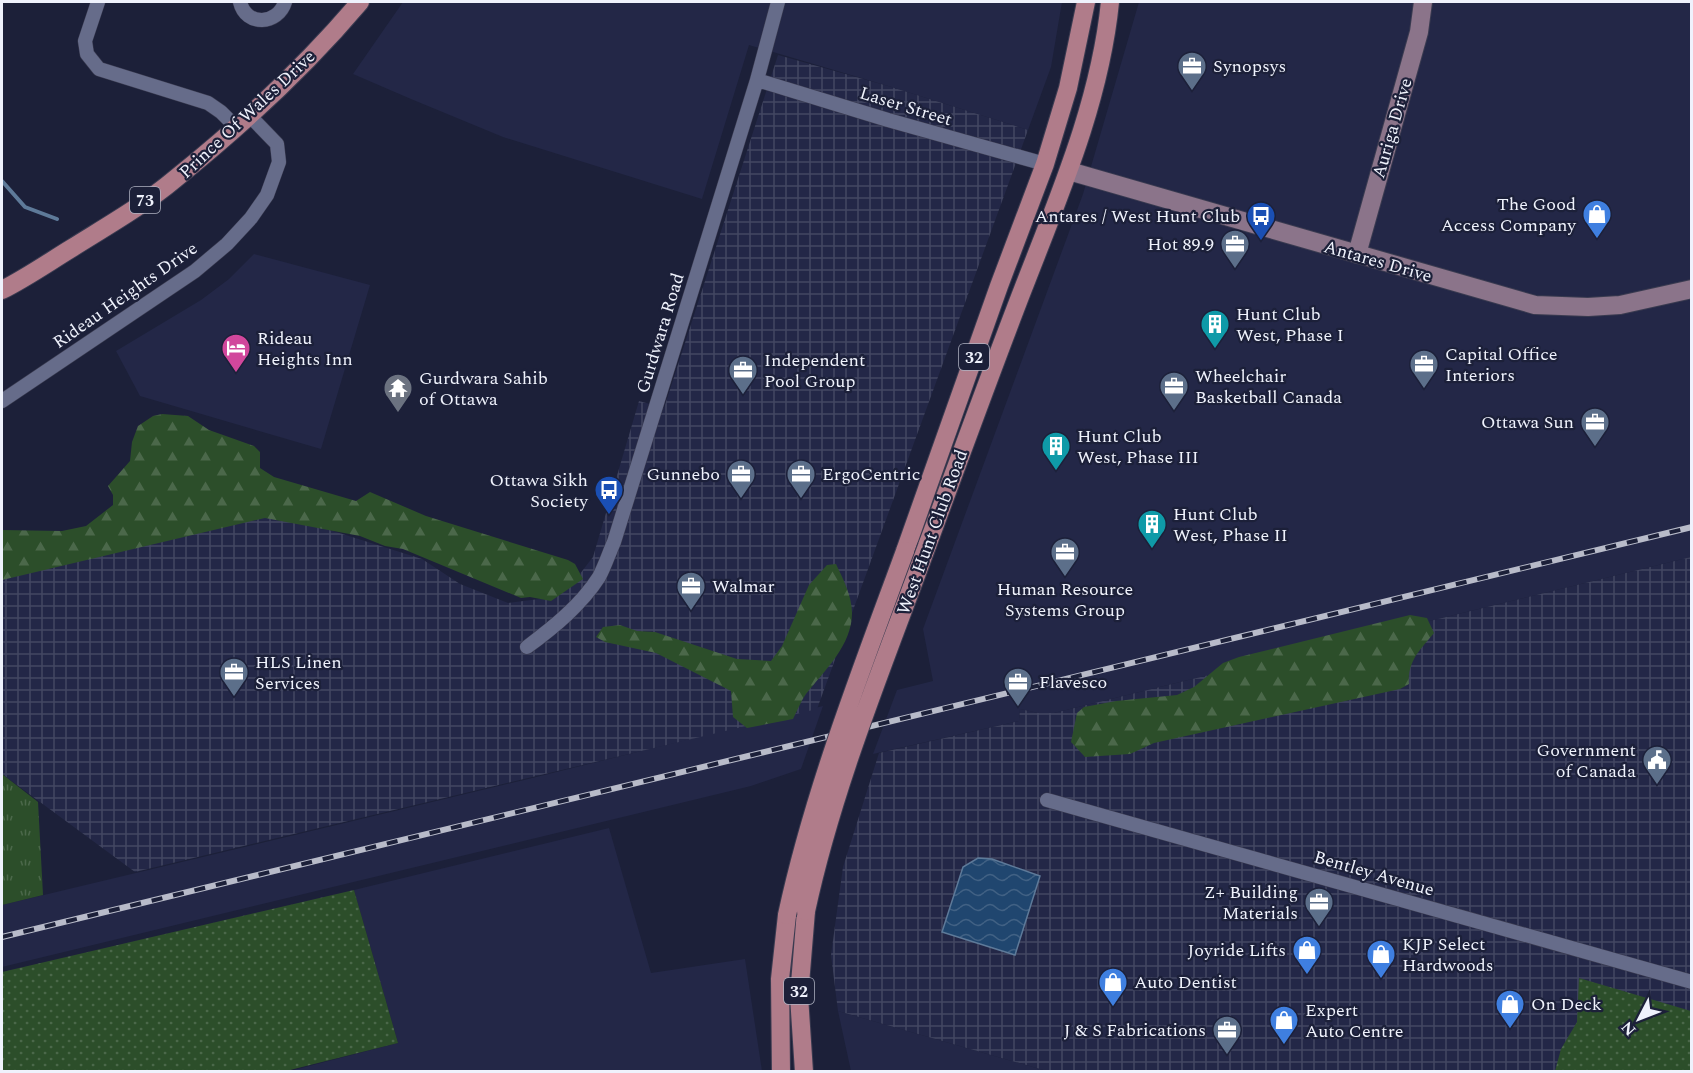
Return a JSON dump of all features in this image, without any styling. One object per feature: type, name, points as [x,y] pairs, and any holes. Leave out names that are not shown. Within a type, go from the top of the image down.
[{"type":"main road","name":"Prince Of Wales Drive","points":[[2,290],[97,232],[174,181],[243,121],[334,33],[360,2]]},
{"type":"main road","name":"West Hunt Club Road","points":[[781,1071],[780,979],[787,915],[825,770],[1045,164],[1070,78],[1086,2]]},
{"type":"main road","name":"West Hunt Club Road","points":[[804,1071],[799,996],[806,912],[839,788],[927,546],[1069,171],[1096,81],[1110,2]]},
{"type":"main road","points":[[1045,164],[1069,171]]},
{"type":"street","name":"Rideau Heights Drive","points":[[2,401],[195,271],[227,244],[251,218],[267,195],[279,162],[277,144],[243,121],[221,112],[208,103],[99,69],[87,54],[85,40],[98,2]]},
{"type":"street","points":[[240,2],[244,12],[250,17],[265,21],[279,14],[285,2]]},
{"type":"street","name":"Gurdwara Road","points":[[527,647],[547,632],[582,598],[600,576],[614,542],[757,80],[777,2]]},
{"type":"street","name":"Auriga Drive","points":[[1357,254],[1419,33],[1423,2]]},
{"type":"street","name":"Laser Street","points":[[757,80],[1045,164]]},
{"type":"street","name":"Antares Drive","points":[[1069,171],[1535,305],[1588,307],[1620,305],[1692,289]]},
{"type":"street","name":"Bentley Avenue","points":[[1047,800],[1692,982]]},
{"type":"shaded area","points":[[403,2],[1062,2],[1051,67],[1028,130],[749,45],[702,199],[503,137],[353,74]]},
{"type":"shaded area","points":[[1139,2],[1691,2],[1691,557],[1054,713],[1038,713],[1020,709],[1019,721],[873,754],[897,690],[933,681],[923,629],[1083,194]]},
{"type":"shaded area","points":[[778,55],[888,86],[1028,130],[817,709],[135,872],[2,774],[2,579],[266,510],[422,559],[460,584],[508,603],[547,598],[576,579],[593,557],[639,401],[664,408]]},
{"type":"shaded area","name":"Rideau Heights Inn","points":[[254,254],[370,285],[321,449],[140,396],[116,351],[201,300],[229,279]]},
{"type":"shaded area","points":[[1691,557],[1691,1071],[1047,1071],[838,1011],[831,955],[843,867],[879,753],[1019,721],[1020,709],[1038,713],[1054,713]]},
{"type":"shaded area","points":[[823,706],[801,769],[751,786],[2,967],[2,905]]},
{"type":"shaded area","points":[[609,828],[651,973],[745,959],[762,1071],[286,1072],[398,1043],[354,890]]},
{"type":"shaded area","points":[[838,1011],[1047,1071],[851,1071]]},
{"type":"green space","points":[[162,414],[188,416],[209,430],[254,446],[260,452],[260,468],[274,477],[356,501],[370,492],[426,516],[568,560],[575,564],[583,579],[551,601],[530,597],[521,598],[403,549],[385,546],[360,536],[265,518],[2,580],[2,530],[62,531],[86,526],[113,505],[113,495],[108,486],[130,461],[132,442],[138,426],[153,416]]},
{"type":"green space","points":[[836,564],[850,600],[851,625],[836,656],[806,694],[793,719],[747,728],[733,717],[731,691],[656,653],[605,642],[596,637],[603,627],[620,625],[637,631],[655,632],[737,659],[771,661],[782,646],[809,585],[827,565]]},
{"type":"green space","points":[[1410,615],[1427,618],[1434,633],[1413,662],[1409,684],[1400,689],[1154,743],[1130,754],[1085,757],[1071,742],[1077,713],[1084,707],[1116,701],[1177,695],[1194,687],[1223,663],[1239,657]]},
{"type":"green space","points":[[2,774],[38,802],[43,895],[2,905]]},
{"type":"green space","points":[[354,890],[398,1043],[286,1071],[2,1071],[2,972]]},
{"type":"green space","points":[[1579,978],[1691,1011],[1691,1071],[1555,1071],[1561,1049],[1577,1022]]},
{"type":"water","points":[[978,858],[992,859],[1040,876],[1015,955],[942,932],[963,867]]},
{"type":"waterway","points":[[2,181],[25,207],[57,219]]},
{"type":"railway","points":[[2,937],[1692,527]]},
{"type":"place","name":"Synopsys","points":[[1192,92]]},
{"type":"place","name":"The Good Access Company","points":[[1597,240]]},
{"type":"place","name":"Antares / West Hunt Club","points":[[1261,242]]},
{"type":"place","name":"Hot 89.9","points":[[1235,270]]},
{"type":"place","name":"Hunt Club West, Phase I","points":[[1215,350]]},
{"type":"place","name":"Rideau Heights Inn","points":[[236,374]]},
{"type":"place","name":"Capital Office Interiors","points":[[1424,390]]},
{"type":"place","name":"Independent Pool Group","points":[[743,396]]},
{"type":"place","name":"Wheelchair Basketball Canada","points":[[1174,412]]},
{"type":"place","name":"Gurdwara Sahib of Ottawa","points":[[398,414]]},
{"type":"place","name":"Ottawa Sun","points":[[1595,448]]},
{"type":"place","name":"Hunt Club West, Phase III","points":[[1056,472]]},
{"type":"place","name":"Gunnebo","points":[[741,500]]},
{"type":"place","name":"ErgoCentric","points":[[801,500]]},
{"type":"place","name":"Ottawa Sikh Society","points":[[609,516]]},
{"type":"place","name":"Hunt Club West, Phase II","points":[[1152,550]]},
{"type":"place","name":"Human Resource Systems Group","points":[[1065,578]]},
{"type":"place","name":"Walmar","points":[[691,612]]},
{"type":"place","name":"HLS Linen Services","points":[[234,698]]},
{"type":"place","name":"Flavesco","points":[[1018,708]]},
{"type":"place","name":"Government of Canada","points":[[1657,786]]},
{"type":"place","name":"Z+ Building Materials","points":[[1319,928]]},
{"type":"place","name":"Joyride Lifts","points":[[1307,976]]},
{"type":"place","name":"KJP Select Hardwoods","points":[[1381,980]]},
{"type":"place","name":"Auto Dentist","points":[[1113,1008]]},
{"type":"place","name":"On Deck","points":[[1510,1030]]},
{"type":"place","name":"Expert Auto Centre","points":[[1284,1046]]},
{"type":"place","name":"J & S Fabrications","points":[[1227,1056]]}]
